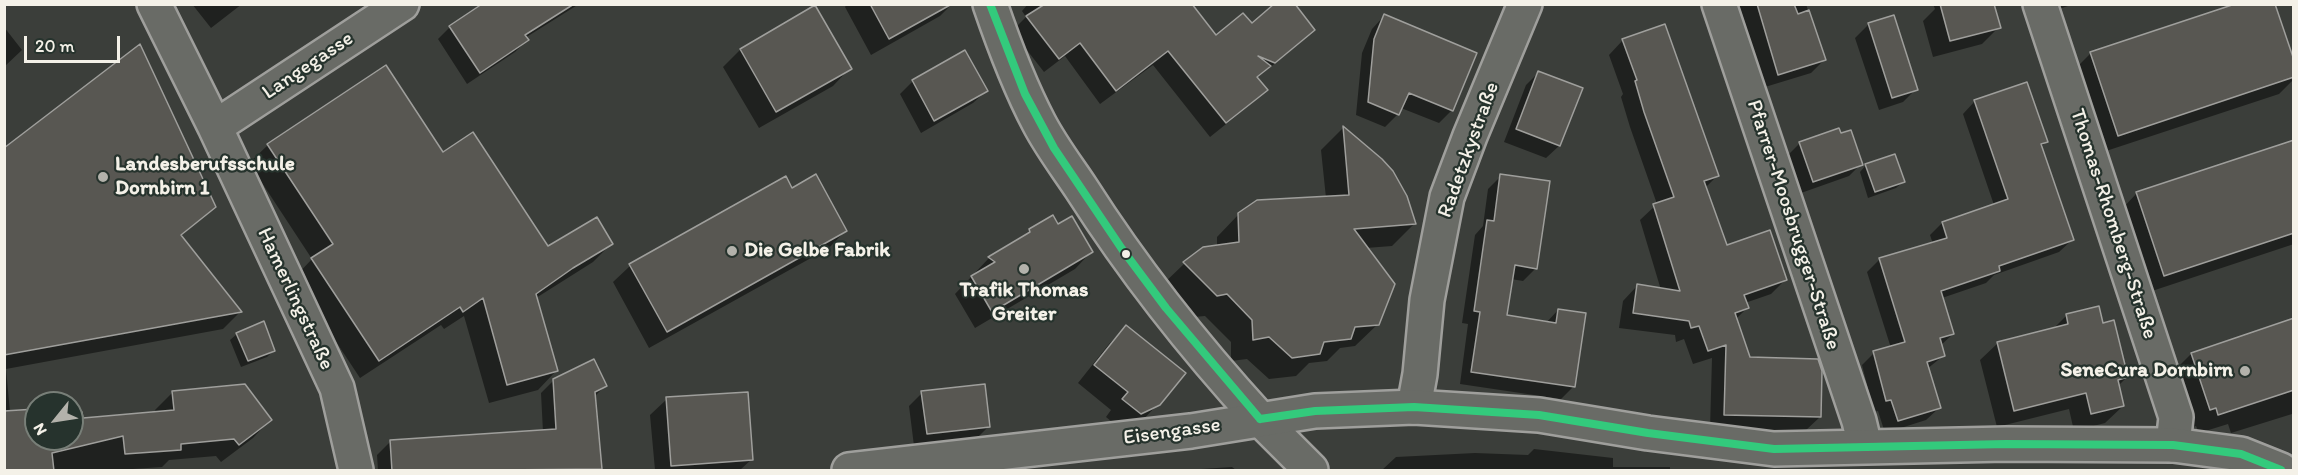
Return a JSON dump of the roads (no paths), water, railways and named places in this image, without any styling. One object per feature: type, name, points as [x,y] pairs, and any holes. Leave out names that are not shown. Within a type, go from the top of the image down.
[{"type":"street","name":"Hamerlingstraße","points":[[154,4],[215,127],[337,388],[356,471]]},
{"type":"street","name":"Langegasse","points":[[215,127],[402,4]]},
{"type":"street","points":[[990,4],[1012,64],[1039,124],[1136,272],[1205,358],[1311,471]]},
{"type":"street","name":"Radetzkystraße","points":[[1414,407],[1420,374],[1427,300],[1447,197],[1525,4]]},
{"type":"street","name":"Pfarrer-Moosbrugger-Straße","points":[[1719,4],[1855,411],[1864,446]]},
{"type":"street","name":"Thomas-Rhomberg-Straße","points":[[2040,4],[2173,407],[2176,417],[2173,445]]},
{"type":"street","name":"Eisengasse","points":[[849,471],[1167,434],[1315,411],[1414,407],[1539,415],[1648,433],[1774,449],[1864,446],[2173,445],[2241,454],[2281,471]]},
{"type":"place","name":"Landesberufsschule Dornbirn 1","points":[[103,177]]},
{"type":"place","name":"Die Gelbe Fabrik","points":[[732,251]]},
{"type":"place","name":"Trafik Thomas Greiter","points":[[1024,269]]},
{"type":"place","name":"SeneCura Dornbirn","points":[[2245,371]]}]
